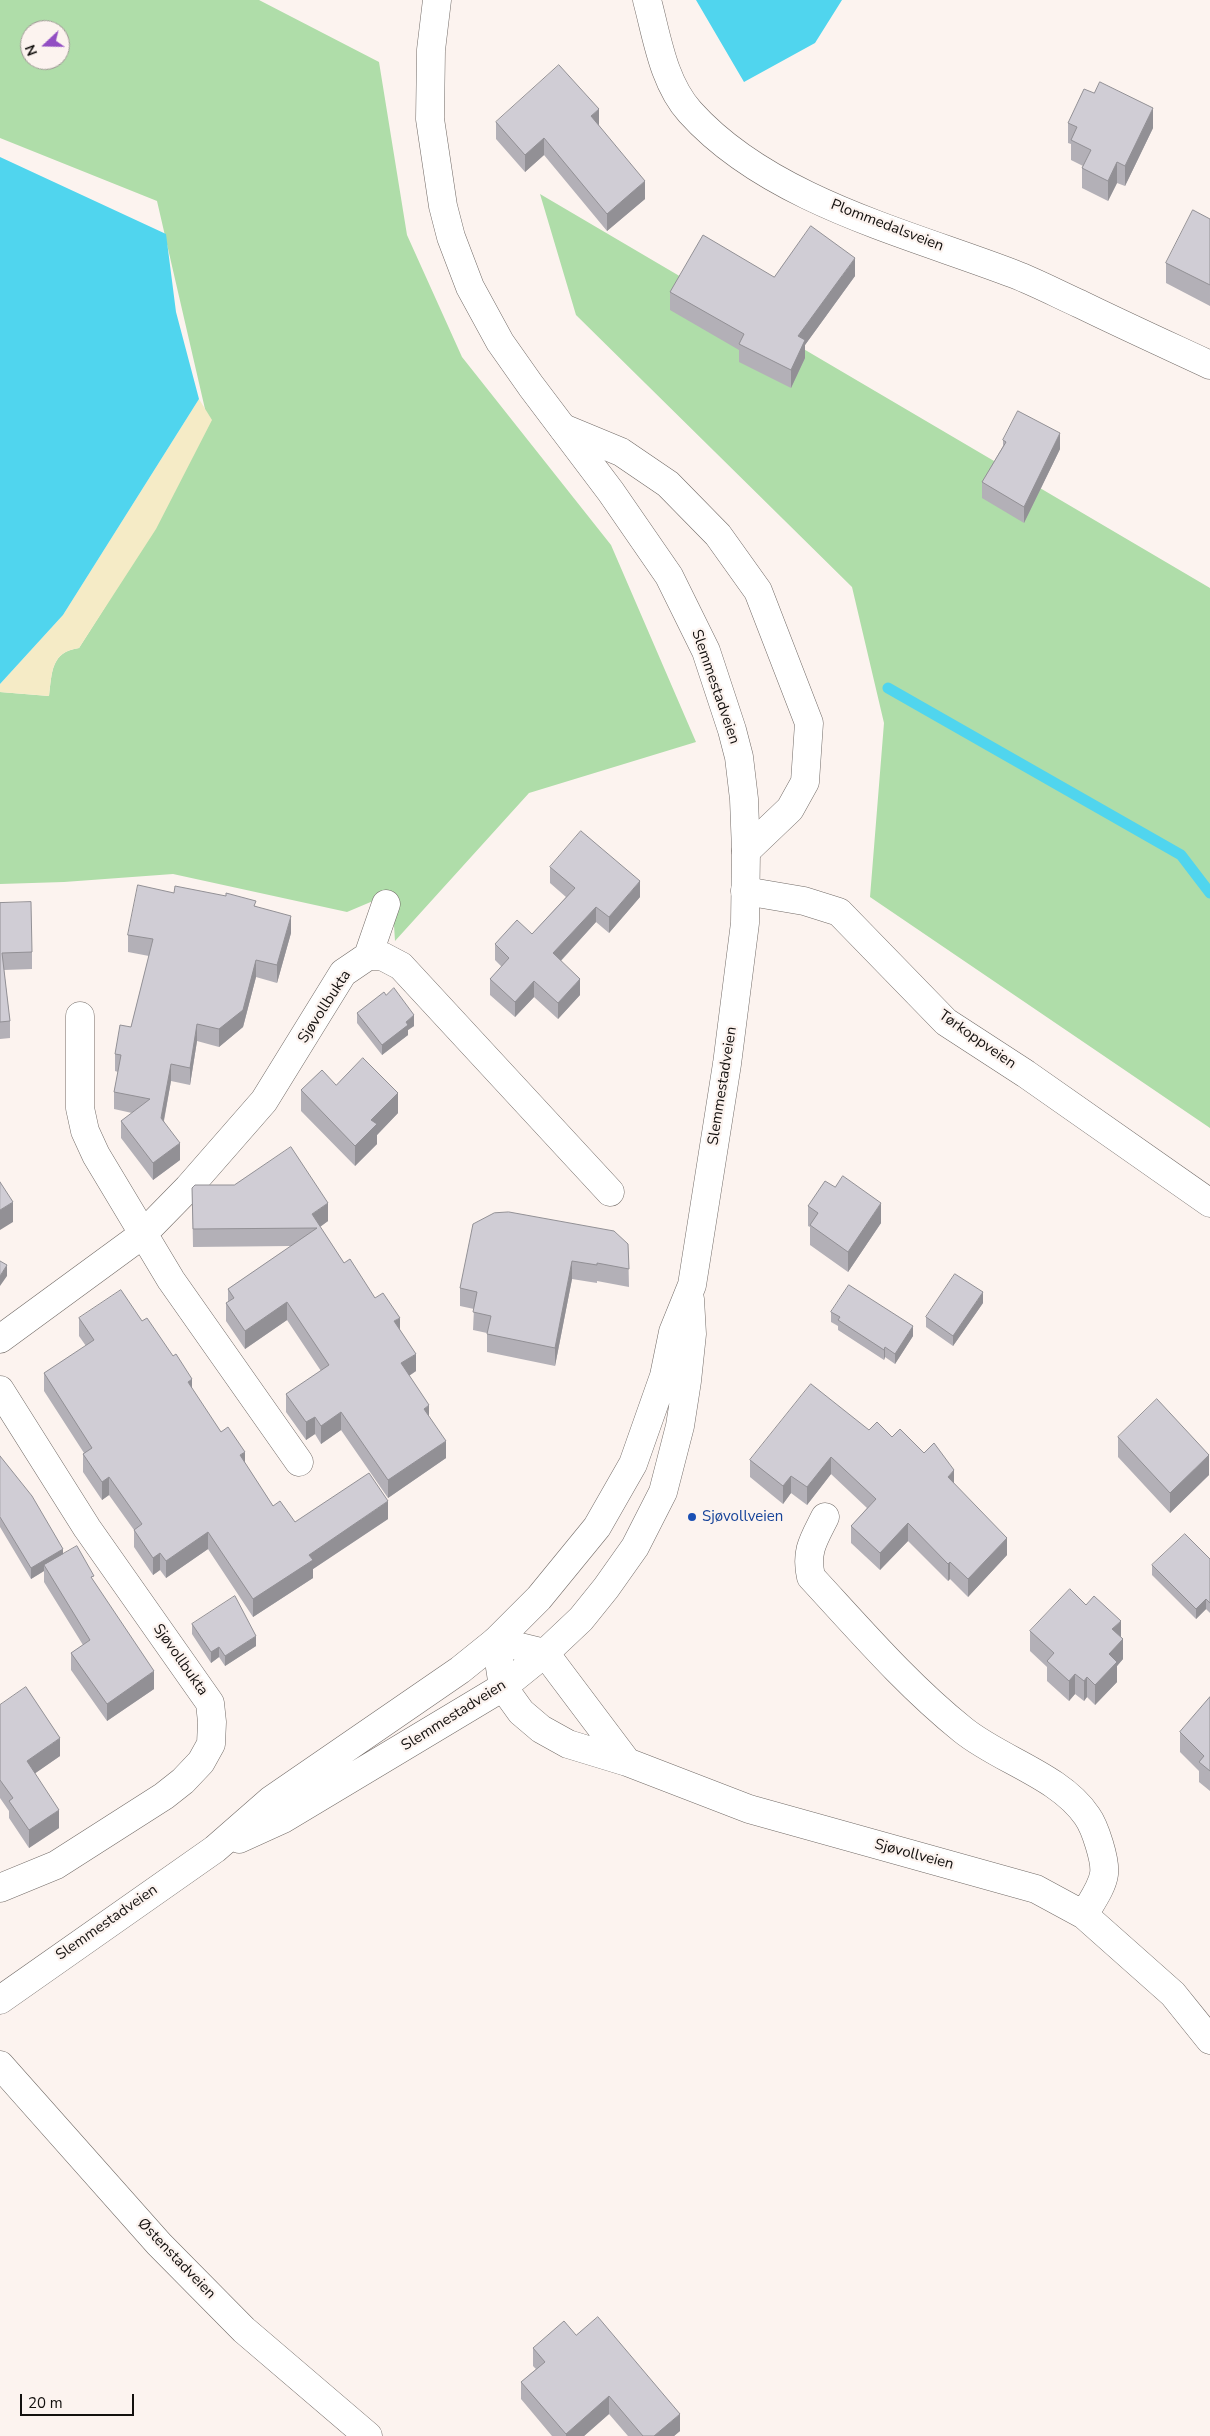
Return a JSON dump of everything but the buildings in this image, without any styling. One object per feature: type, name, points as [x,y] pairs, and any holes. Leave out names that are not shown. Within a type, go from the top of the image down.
[{"type":"street","name":"Slemmestadveien","points":[[215,1850],[283,1820],[503,1687],[545,1653],[580,1619],[606,1588],[646,1530],[663,1492],[680,1426],[692,1334],[690,1292],[727,1064],[745,923],[746,851],[744,799],[739,757],[706,651],[669,576],[611,492],[500,342],[470,287],[451,237],[437,177],[430,119],[431,50],[437,0]]},
{"type":"street","name":"Plommedalsveien","points":[[647,0],[666,71],[676,93],[689,111],[716,137],[756,168],[849,214],[1016,275],[1210,365]]},
{"type":"street","points":[[563,428],[621,452],[668,484],[718,535],[758,591],[809,723],[805,782],[790,809],[746,851]]},
{"type":"street","name":"Tørkoppveien","points":[[745,892],[804,901],[839,912],[946,1022],[1026,1074],[1210,1203]]},
{"type":"street","points":[[386,904],[368,956],[382,956],[401,966],[610,1192]]},
{"type":"street","name":"Sjøvollbukta","points":[[0,1339],[142,1235],[188,1188],[264,1100],[343,973],[368,956]]},
{"type":"street","points":[[80,1016],[80,1108],[85,1131],[96,1155],[142,1235],[212,1341],[300,1462]]},
{"type":"street","name":"Slemmestadveien","points":[[0,2000],[215,1850],[271,1800],[460,1670],[496,1641],[539,1598],[582,1547],[622,1485],[633,1464],[651,1418],[664,1376],[673,1332],[690,1292]]},
{"type":"street","name":"Sjøvollbukta","points":[[0,1390],[87,1528],[210,1703],[212,1722],[211,1744],[201,1762],[183,1782],[56,1865],[0,1888]]},
{"type":"street","points":[[825,1517],[809,1549],[808,1565],[811,1577],[920,1694],[965,1731],[997,1753],[1039,1775],[1069,1798],[1087,1816],[1100,1849],[1104,1873],[1098,1890],[1084,1915]]},
{"type":"street","points":[[496,1641],[545,1653],[576,1691],[627,1762]]},
{"type":"street","name":"Sjøvollveien","points":[[496,1641],[503,1687],[521,1712],[541,1729],[568,1744],[627,1762],[749,1809],[1036,1888],[1084,1915],[1173,1994],[1210,2040]]},
{"type":"street","name":"Østenstadveien","points":[[0,2065],[159,2244],[244,2330],[368,2436]]},
{"type":"green space","points":[[0,0],[259,0],[379,62],[407,235],[462,357],[611,545],[696,742],[529,793],[395,941],[392,893],[347,912],[173,874],[64,882],[0,884],[0,692],[49,696],[52,671],[55,664],[63,654],[79,648],[105,607],[205,409],[157,201],[0,138]]},
{"type":"green space","points":[[540,194],[1210,588],[1210,1128],[870,897],[884,723],[852,587],[576,315]]},
{"type":"sand","points":[[199,399],[212,420],[156,529],[79,648],[63,654],[55,664],[52,671],[49,696],[0,692],[0,684],[63,615]]},
{"type":"water","points":[[696,0],[842,0],[815,43],[744,82]]},
{"type":"water","points":[[0,157],[166,234],[176,312],[199,399],[63,615],[0,684]]},
{"type":"waterway","points":[[888,688],[1181,855],[1210,893]]},
{"type":"place","name":"Sjøvollveien","points":[[692,1517]]}]
